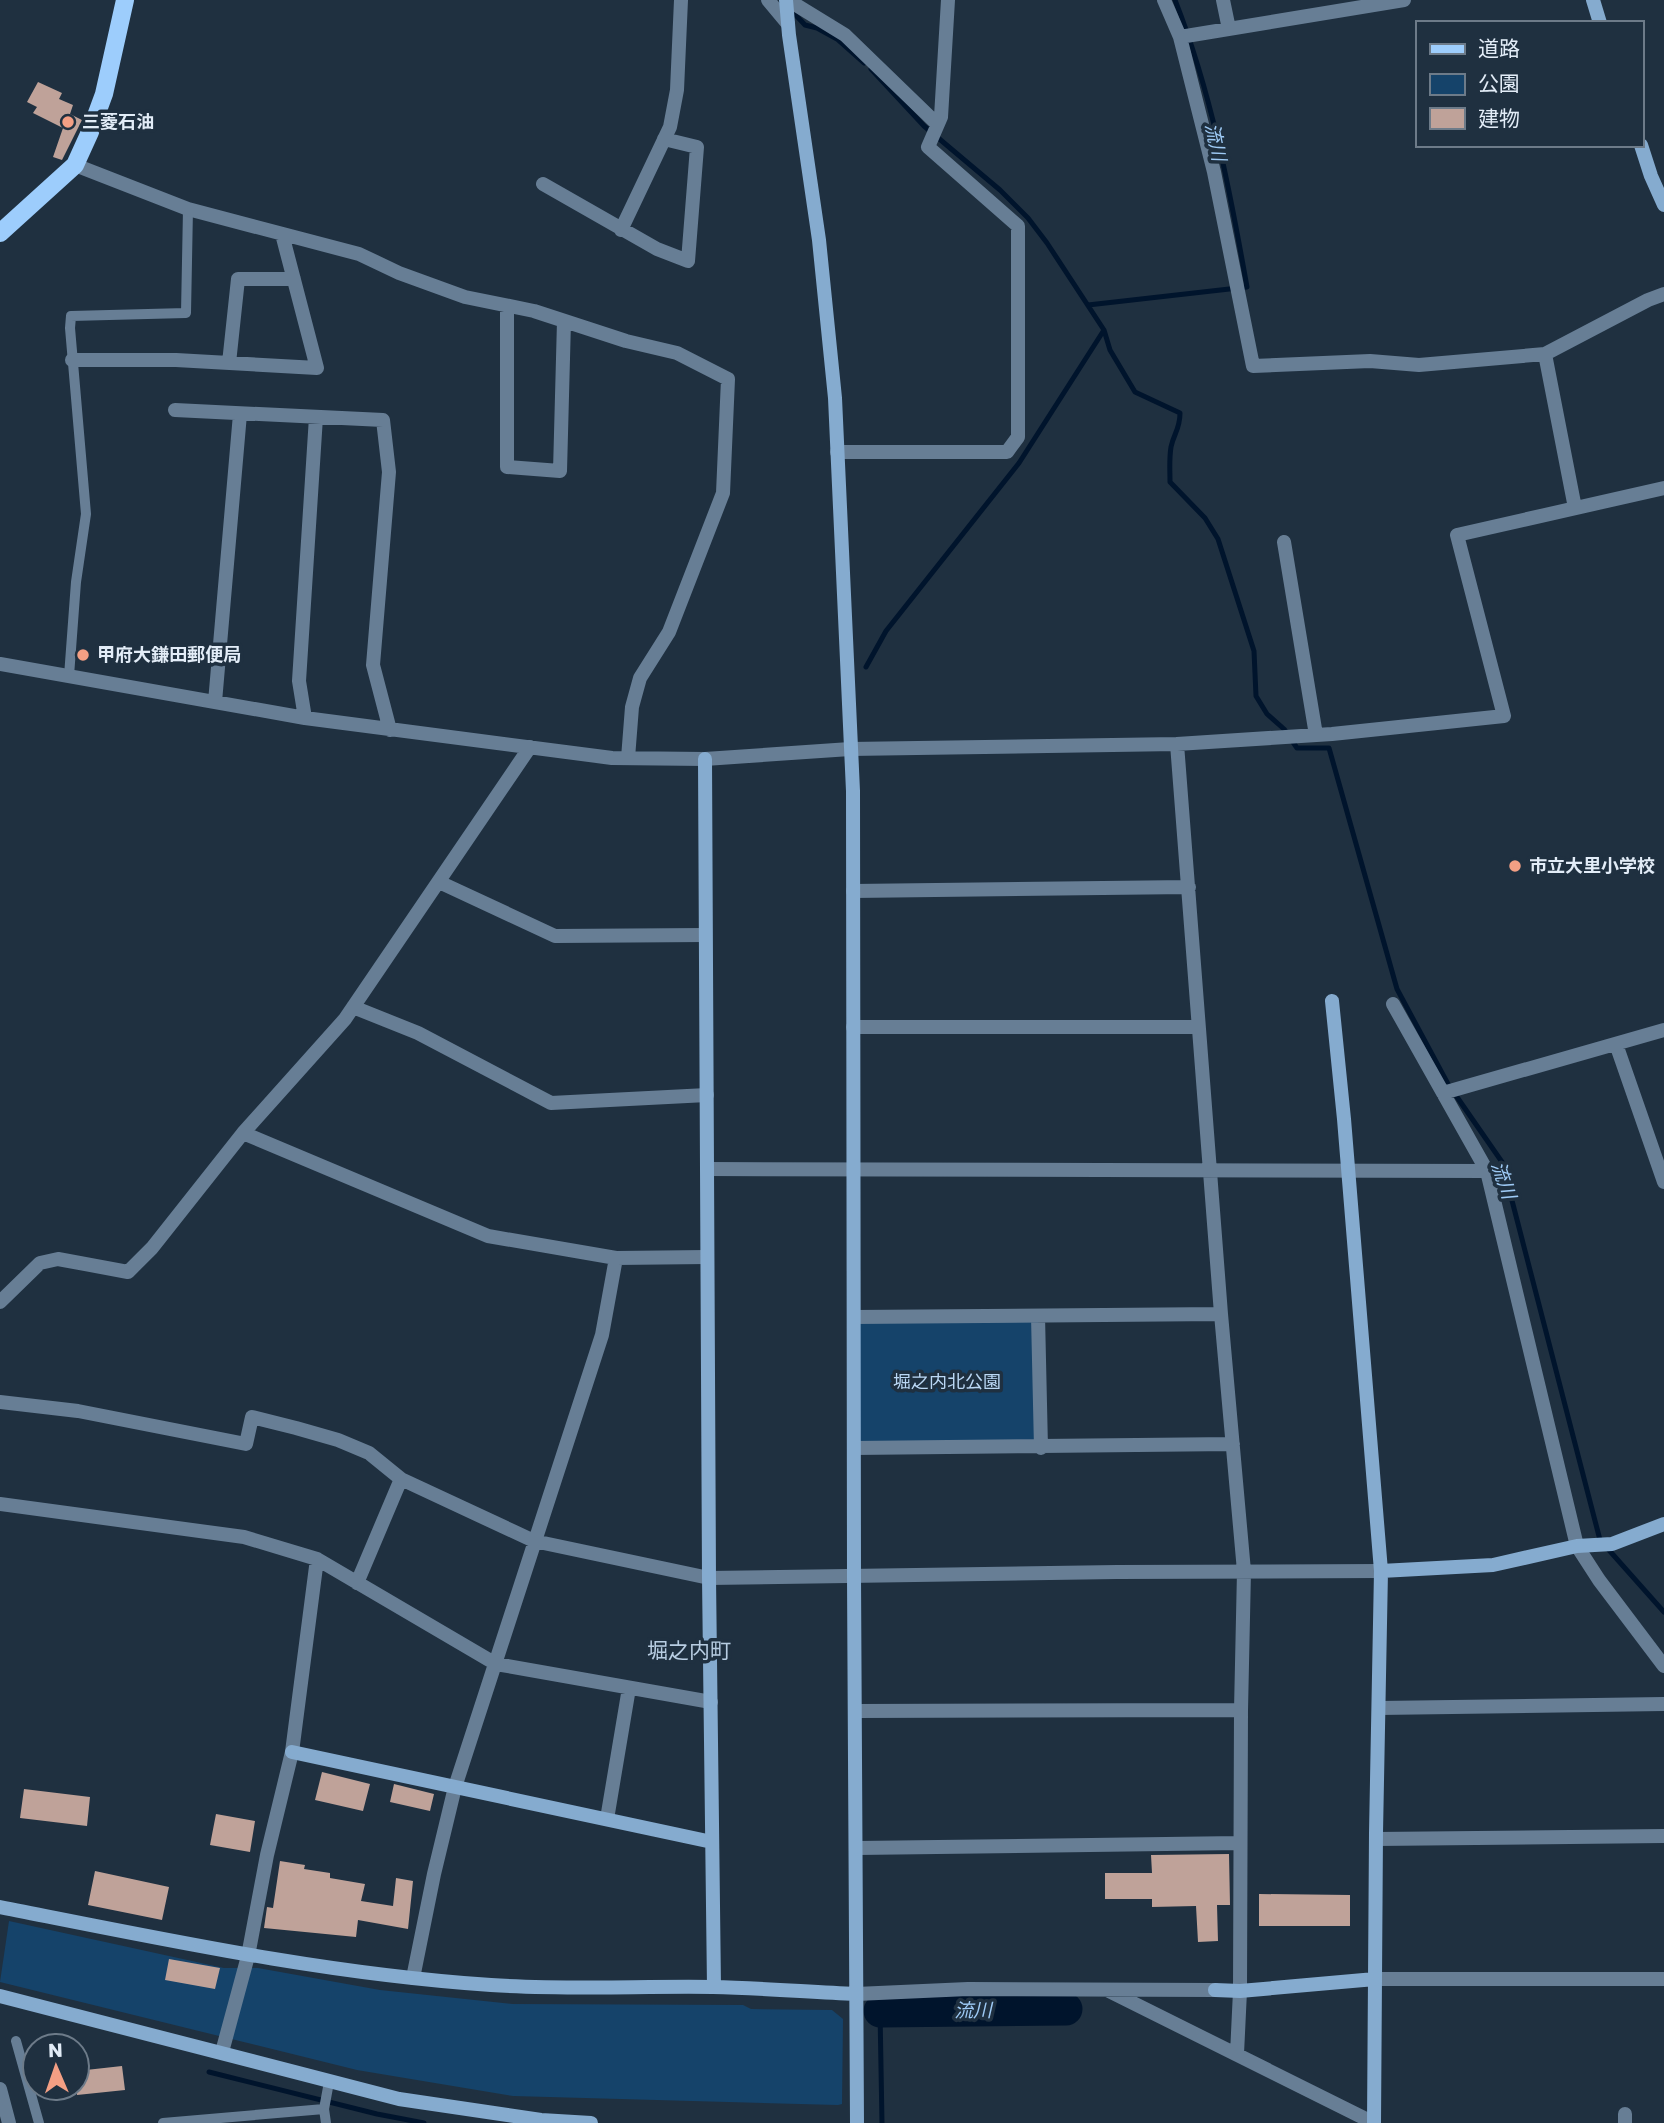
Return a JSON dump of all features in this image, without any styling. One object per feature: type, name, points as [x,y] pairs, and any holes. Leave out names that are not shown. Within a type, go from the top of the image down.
[{"type":"main road","points":[[0,233],[75,165],[104,94],[125,0]]},
{"type":"street","points":[[621,230],[670,127],[677,90],[681,0]]},
{"type":"street","points":[[768,0],[788,23]]},
{"type":"street","points":[[787,0],[819,240],[835,398],[850,749],[853,891],[857,2123]]},
{"type":"street","points":[[787,0],[845,35],[937,125]]},
{"type":"street","points":[[837,452],[1007,452],[1018,437],[1018,226],[928,147],[941,117],[948,0]]},
{"type":"street","points":[[1164,0],[1180,37],[1214,172],[1253,366],[1370,361],[1419,365],[1545,354],[1664,294]]},
{"type":"street","points":[[1223,0],[1229,29]]},
{"type":"street","points":[[1180,37],[1404,0]]},
{"type":"street","points":[[1593,0],[1599,21]]},
{"type":"street","points":[[543,184],[621,230],[657,249],[688,261],[697,147],[664,139]]},
{"type":"street","points":[[1642,147],[1664,205]]},
{"type":"street","points":[[75,165],[188,209],[359,254],[399,273],[465,297],[534,311],[626,341],[677,352],[728,379],[723,493],[669,632],[640,678],[632,707],[628,758]]},
{"type":"street","points":[[72,360],[176,360],[317,368],[282,234]]},
{"type":"street","points":[[229,363],[238,279],[294,279]]},
{"type":"street","points":[[507,306],[507,467],[560,471],[564,321]]},
{"type":"street","points":[[1545,354],[1575,508]]},
{"type":"street","points":[[175,410],[383,420],[389,472],[373,665],[390,730]]},
{"type":"street","points":[[215,702],[240,414]]},
{"type":"street","points":[[305,718],[299,681],[316,417]]},
{"type":"street","points":[[0,664],[305,718],[612,758],[705,759],[850,749],[1177,744],[1310,735],[1504,716],[1457,535],[1664,488]]},
{"type":"street","points":[[1284,542],[1310,735]]},
{"type":"street","points":[[1177,744],[1221,1314],[1244,1571],[1237,2054]]},
{"type":"street","points":[[0,1302],[40,1263],[58,1259],[128,1272],[152,1248],[243,1133],[345,1019],[530,747]]},
{"type":"street","points":[[705,759],[713,1987]]},
{"type":"street","points":[[439,882],[555,936],[705,934]]},
{"type":"street","points":[[853,891],[1189,887]]},
{"type":"street","points":[[1106,1990],[1374,2123],[1381,1570],[1332,1001]]},
{"type":"street","points":[[1393,1004],[1448,1092],[1487,1171],[1583,1545],[1599,1580],[1664,1667]]},
{"type":"street","points":[[353,1007],[418,1033],[551,1103],[707,1096]]},
{"type":"street","points":[[853,1027],[1199,1027]]},
{"type":"street","points":[[1448,1092],[1664,1030]]},
{"type":"street","points":[[1616,1044],[1664,1182]]},
{"type":"street","points":[[243,1133],[488,1236],[616,1258],[708,1257]]},
{"type":"street","points":[[707,1169],[1487,1171]]},
{"type":"street","points":[[413,1978],[455,1787],[602,1335],[616,1258]]},
{"type":"street","points":[[854,1317],[1221,1314]]},
{"type":"street","points":[[1038,1316],[1041,1448]]},
{"type":"street","points":[[0,1402],[78,1411],[246,1444],[252,1417],[307,1431],[369,1453],[401,1479],[534,1541],[709,1578],[1381,1570],[1493,1565],[1583,1545],[1612,1544],[1664,1524]]},
{"type":"street","points":[[854,1448],[1233,1444]]},
{"type":"street","points":[[357,1583],[401,1479]]},
{"type":"street","points":[[0,1504],[244,1537],[317,1559],[496,1664],[711,1702]]},
{"type":"street","points":[[222,2053],[248,1956],[267,1855],[292,1752],[317,1559]]},
{"type":"street","points":[[607,1819],[629,1688]]},
{"type":"street","points":[[1379,1708],[1664,1704]]},
{"type":"street","points":[[855,1711],[1241,1710]]},
{"type":"street","points":[[292,1752],[712,1842]]},
{"type":"street","points":[[1376,1839],[1664,1836]]},
{"type":"street","points":[[857,1848],[1240,1843]]},
{"type":"street","points":[[0,1907],[248,1956],[413,1978],[492,1985],[628,1989],[713,1987],[856,1994],[968,1989],[1240,1991],[1375,1979],[1664,1979]]},
{"type":"street","points":[[0,1996],[222,2053],[328,2087],[541,2120],[591,2123]]},
{"type":"street","points":[[0,2089],[9,2123]]},
{"type":"lane","points":[[69,676],[76,582],[86,514],[69,328],[71,316],[186,313],[188,209]]},
{"type":"lane","points":[[16,2040],[38,2123]]},
{"type":"lane","points":[[326,2123],[324,2108],[328,2087]]},
{"type":"lane","points":[[163,2123],[324,2108]]},
{"type":"green space","name":"堀之内北公園","points":[[1038,1316],[1041,1448],[854,1448],[854,1317]]},
{"type":"green space","points":[[9,1921],[224,1968],[258,1968],[380,1990],[512,2004],[743,2005],[751,2009],[832,2010],[843,2019],[842,2104],[513,2096],[357,2070],[0,1982]]},
{"type":"building","points":[[38,82],[62,93],[59,99],[73,105],[70,114],[82,120],[62,160],[53,157],[63,128],[33,113],[37,107],[27,102]]},
{"type":"building","points":[[322,1772],[370,1784],[363,1811],[315,1800]]},
{"type":"building","points":[[394,1784],[434,1794],[430,1811],[390,1802]]},
{"type":"building","points":[[24,1789],[90,1797],[87,1826],[20,1818]]},
{"type":"building","points":[[216,1814],[255,1821],[250,1852],[210,1845]]},
{"type":"building","points":[[1229,1854],[1230,1905],[1217,1905],[1218,1941],[1198,1942],[1196,1906],[1152,1907],[1152,1899],[1105,1899],[1105,1873],[1152,1873],[1151,1855]]},
{"type":"building","points":[[280,1861],[305,1865],[304,1869],[330,1873],[330,1878],[365,1884],[361,1901],[393,1906],[396,1878],[413,1881],[408,1929],[358,1920],[356,1937],[264,1928],[267,1907],[273,1908]]},
{"type":"building","points":[[95,1871],[169,1887],[162,1920],[88,1905]]},
{"type":"building","points":[[1259,1894],[1350,1895],[1350,1926],[1259,1926]]},
{"type":"building","points":[[169,1959],[220,1968],[215,1989],[165,1980]]},
{"type":"building","points":[[122,2066],[125,2090],[91,2094],[91,2069]]},
{"type":"waterway","name":"流川","points":[[1088,305],[1247,287],[1209,105],[1175,0]]},
{"type":"waterway","points":[[791,10],[805,25],[837,39],[864,63]]},
{"type":"waterway","points":[[866,667],[886,631],[1019,463],[1104,330],[1028,218],[1000,190],[924,126],[871,69]]},
{"type":"waterway","name":"流川","points":[[1104,330],[1110,350],[1135,392],[1180,413],[1171,447],[1170,482],[1205,518],[1218,539],[1254,651],[1256,696],[1267,714],[1284,729],[1297,748],[1329,748],[1397,989],[1448,1084],[1502,1162],[1600,1540],[1664,1612]]},
{"type":"waterway","name":"流川","points":[[880,2011],[1066,2009]]},
{"type":"waterway","points":[[880,2011],[882,2123]]},
{"type":"waterway","points":[[209,2072],[424,2123]]},
{"type":"place","name":"三菱石油","points":[[68,122]]},
{"type":"place","name":"甲府大鎌田郵便局","points":[[83,655]]},
{"type":"place","name":"市立大里小学校","points":[[1515,866]]},
{"type":"district","name":"堀之内町","points":[[689,1651]]}]
